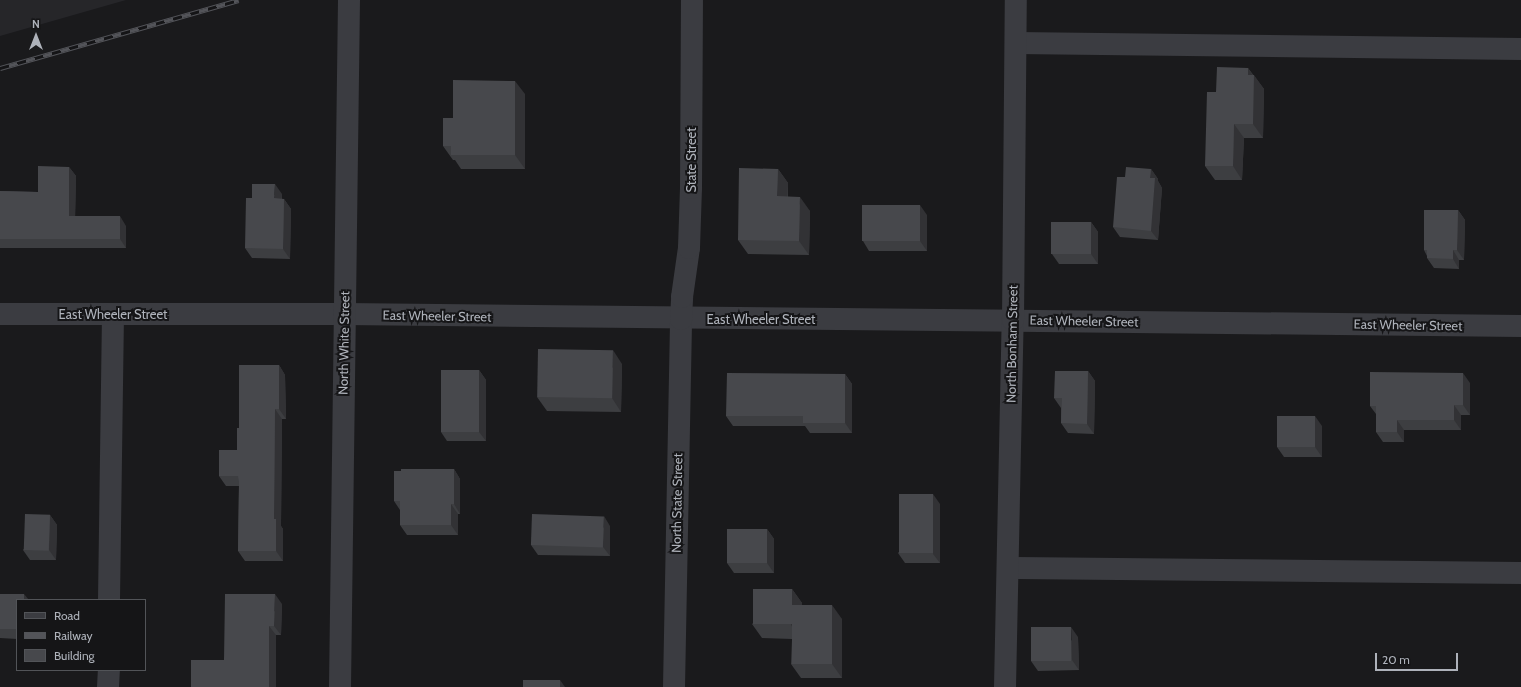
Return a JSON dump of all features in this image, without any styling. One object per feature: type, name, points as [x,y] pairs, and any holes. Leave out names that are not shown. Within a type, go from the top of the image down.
[{"type":"street","name":"North White Street","points":[[340,687],[349,0]]},
{"type":"street","name":"State Street","points":[[681,319],[682,297],[689,248],[691,196],[692,0]]},
{"type":"street","name":"North Bonham Street","points":[[1005,687],[1013,320],[1016,0]]},
{"type":"street","points":[[1016,43],[1521,49]]},
{"type":"street","name":"East Wheeler Street","points":[[0,314],[344,314],[681,319],[1013,320],[1521,326]]},
{"type":"street","points":[[109,599],[113,314]]},
{"type":"street","name":"North State Street","points":[[674,687],[681,319]]},
{"type":"street","points":[[1008,568],[1521,573]]},
{"type":"street","points":[[108,687],[109,671]]},
{"type":"shaded area","points":[[0,0],[126,0],[0,36]]},
{"type":"building","points":[[1217,67],[1248,68],[1248,75],[1254,75],[1253,124],[1234,124],[1233,166],[1205,166],[1207,92],[1216,92]]},
{"type":"building","points":[[453,80],[515,81],[515,155],[451,155],[451,146],[443,146],[443,118],[453,118]]},
{"type":"building","points":[[38,166],[69,167],[69,216],[120,216],[120,239],[0,239],[0,191],[38,192]]},
{"type":"building","points":[[1126,167],[1151,169],[1150,178],[1155,178],[1151,231],[1113,227],[1117,177],[1125,177]]},
{"type":"building","points":[[739,168],[778,169],[777,196],[800,197],[799,241],[738,240]]},
{"type":"building","points":[[252,184],[275,184],[274,198],[284,199],[283,249],[245,248],[246,198],[252,198]]},
{"type":"building","points":[[862,205],[920,205],[920,241],[862,241]]},
{"type":"building","points":[[1424,210],[1458,210],[1457,250],[1453,250],[1453,259],[1427,258],[1427,250],[1424,250]]},
{"type":"building","points":[[1051,222],[1091,222],[1091,254],[1051,254]]},
{"type":"building","points":[[538,349],[613,350],[612,398],[537,397]]},
{"type":"building","points":[[239,365],[279,365],[279,409],[275,409],[274,519],[276,519],[276,551],[238,551],[238,476],[219,476],[219,450],[237,450],[237,428],[239,428]]},
{"type":"building","points":[[441,370],[479,370],[479,432],[441,432]]},
{"type":"building","points":[[1055,371],[1088,371],[1087,424],[1061,423],[1062,398],[1054,398]]},
{"type":"building","points":[[1370,372],[1463,373],[1463,405],[1454,405],[1454,420],[1397,420],[1397,432],[1376,432],[1376,406],[1370,406]]},
{"type":"building","points":[[727,373],[845,374],[845,423],[803,423],[803,416],[726,416]]},
{"type":"building","points":[[1277,416],[1315,416],[1315,447],[1277,447]]},
{"type":"building","points":[[401,469],[454,469],[454,504],[451,504],[451,525],[400,525],[400,501],[394,501],[394,471],[401,471]]},
{"type":"building","points":[[899,494],[933,494],[933,553],[899,553]]},
{"type":"building","points":[[25,514],[50,515],[49,551],[24,550]]},
{"type":"building","points":[[532,514],[604,517],[603,547],[531,545]]},
{"type":"building","points":[[727,529],[767,529],[767,563],[727,563]]},
{"type":"building","points":[[753,589],[792,589],[792,624],[753,624]]},
{"type":"building","points":[[0,594],[24,594],[24,599],[16,599],[16,629],[0,629]]},
{"type":"building","points":[[225,594],[275,594],[274,626],[269,626],[269,687],[191,687],[191,660],[224,660]]},
{"type":"building","points":[[792,605],[832,605],[832,664],[792,664]]},
{"type":"building","points":[[1031,627],[1071,627],[1071,661],[1031,661]]},
{"type":"building","points":[[523,680],[560,680],[560,687],[523,687]]},
{"type":"railway","points":[[0,68],[239,0]]}]
